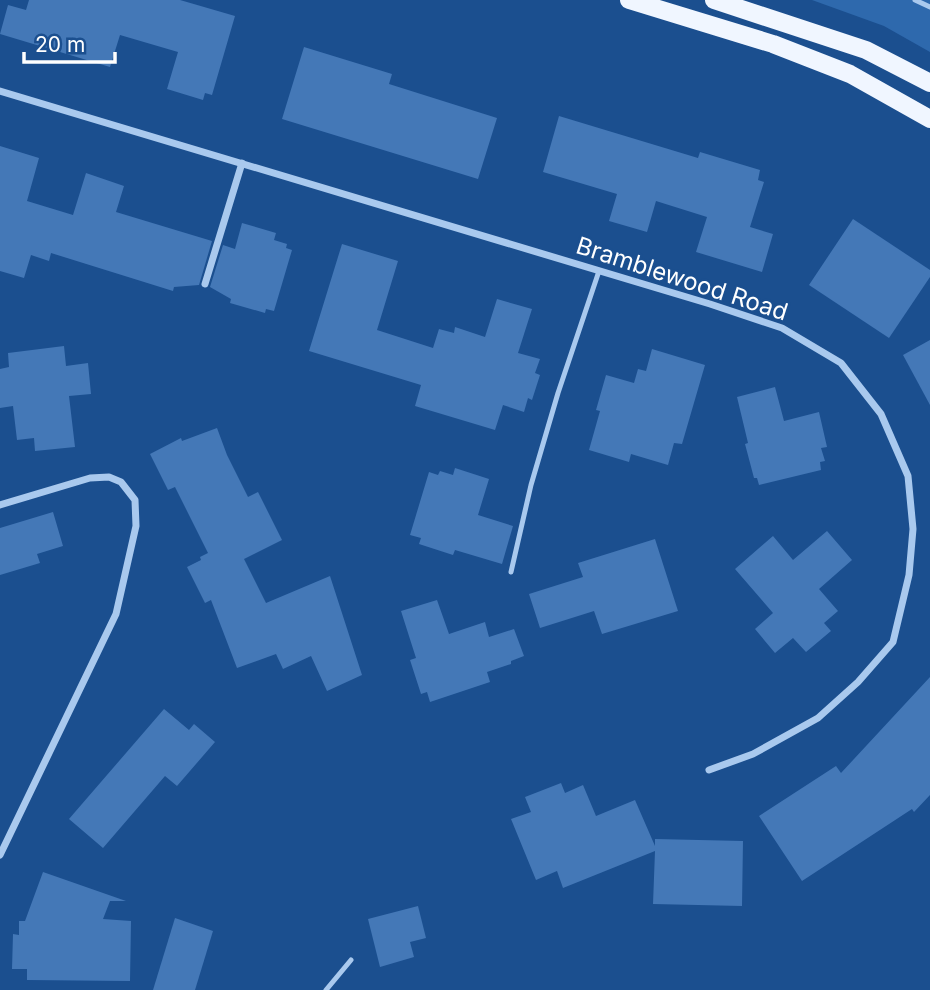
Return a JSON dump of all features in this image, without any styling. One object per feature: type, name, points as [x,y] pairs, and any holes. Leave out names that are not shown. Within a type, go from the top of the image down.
[{"type":"main road","points":[[629,0],[773,44],[850,74],[930,119]]},
{"type":"main road","points":[[714,0],[866,50],[930,83]]},
{"type":"street","name":"Bramblewood Road","points":[[0,91],[782,328],[841,363],[881,414],[908,476],[912,540],[909,575],[893,642],[859,681],[818,718],[753,754],[709,770]]},
{"type":"street","points":[[205,284],[242,163]]},
{"type":"street","points":[[0,505],[90,478],[109,477],[121,482],[135,500],[136,526],[116,614],[0,855]]},
{"type":"lane","points":[[915,0],[930,7]]},
{"type":"lane","points":[[511,572],[531,485],[554,406],[599,271]]},
{"type":"lane","points":[[326,990],[351,960]]},
{"type":"shaded area","points":[[812,0],[930,0],[930,52],[884,26]]},
{"type":"building","points":[[29,0],[180,0],[235,16],[212,95],[205,93],[203,100],[167,89],[178,52],[120,35],[110,67],[0,34],[8,5],[26,10]]},
{"type":"building","points":[[304,47],[392,74],[389,84],[497,118],[478,179],[282,119]]},
{"type":"building","points":[[559,116],[698,158],[700,152],[760,170],[758,180],[764,182],[750,227],[773,234],[762,272],[696,252],[707,217],[656,201],[647,232],[609,221],[617,194],[543,172]]},
{"type":"building","points":[[0,146],[39,158],[27,201],[73,215],[86,173],[124,186],[116,212],[212,241],[199,285],[174,287],[173,291],[51,253],[49,261],[31,255],[24,278],[0,271]]},
{"type":"building","points":[[853,219],[930,270],[930,277],[889,338],[809,285]]},
{"type":"building","points":[[242,223],[276,233],[274,240],[287,244],[286,248],[292,250],[274,311],[266,309],[265,313],[230,303],[231,299],[210,287],[223,245],[235,249]]},
{"type":"building","points":[[342,244],[398,261],[377,330],[433,348],[439,329],[454,333],[455,327],[485,337],[497,299],[532,309],[518,353],[540,359],[535,373],[540,375],[532,400],[528,398],[524,412],[503,405],[495,430],[415,406],[421,385],[309,351]]},
{"type":"building","points":[[930,340],[930,405],[903,355]]},
{"type":"building","points":[[64,346],[66,366],[88,363],[91,394],[69,396],[75,447],[35,451],[34,438],[17,440],[13,406],[0,408],[0,369],[9,367],[8,353]]},
{"type":"building","points":[[652,349],[705,365],[682,444],[674,443],[668,465],[631,454],[629,462],[589,450],[600,411],[596,410],[606,375],[634,383],[638,369],[646,371]]},
{"type":"building","points":[[775,387],[784,421],[819,412],[827,447],[821,448],[825,461],[820,462],[821,470],[759,485],[757,478],[754,478],[745,444],[748,443],[737,397]]},
{"type":"building","points":[[217,428],[248,497],[258,492],[282,540],[244,559],[266,603],[330,576],[362,675],[327,691],[311,656],[283,669],[276,654],[237,668],[211,600],[205,603],[187,567],[208,553],[175,487],[168,490],[150,454],[181,438],[182,441]]},
{"type":"building","points":[[455,468],[489,479],[478,515],[513,526],[502,564],[455,550],[453,555],[419,544],[421,538],[410,535],[429,472],[438,475],[440,471],[453,475]]},
{"type":"building","points":[[53,512],[63,546],[37,554],[40,563],[0,575],[0,528]]},
{"type":"building","points":[[827,531],[852,560],[819,589],[838,611],[824,623],[831,631],[806,652],[793,638],[775,653],[755,629],[773,613],[735,569],[773,536],[793,560]]},
{"type":"building","points":[[655,539],[678,611],[602,634],[594,611],[540,628],[529,594],[583,577],[578,563]]},
{"type":"building","points":[[437,600],[449,634],[485,622],[489,637],[514,629],[524,656],[511,661],[511,664],[487,672],[490,682],[430,702],[427,692],[421,694],[410,660],[416,658],[401,611]]},
{"type":"building","points":[[930,677],[930,795],[914,812],[912,809],[802,881],[759,816],[836,766],[841,773]]},
{"type":"building","points":[[164,709],[189,730],[194,724],[215,742],[177,786],[165,776],[103,848],[69,819]]},
{"type":"building","points":[[561,783],[565,793],[583,785],[596,816],[635,800],[655,846],[655,839],[743,841],[742,906],[653,904],[655,851],[563,888],[557,871],[536,880],[511,819],[531,812],[525,797]]},
{"type":"building","points":[[43,872],[126,901],[110,901],[103,919],[131,921],[130,981],[27,980],[27,969],[12,969],[13,934],[19,935],[19,921],[25,921]]},
{"type":"building","points":[[418,906],[426,938],[410,942],[414,957],[380,967],[368,919]]},
{"type":"building","points":[[175,918],[213,931],[195,990],[153,990]]}]
